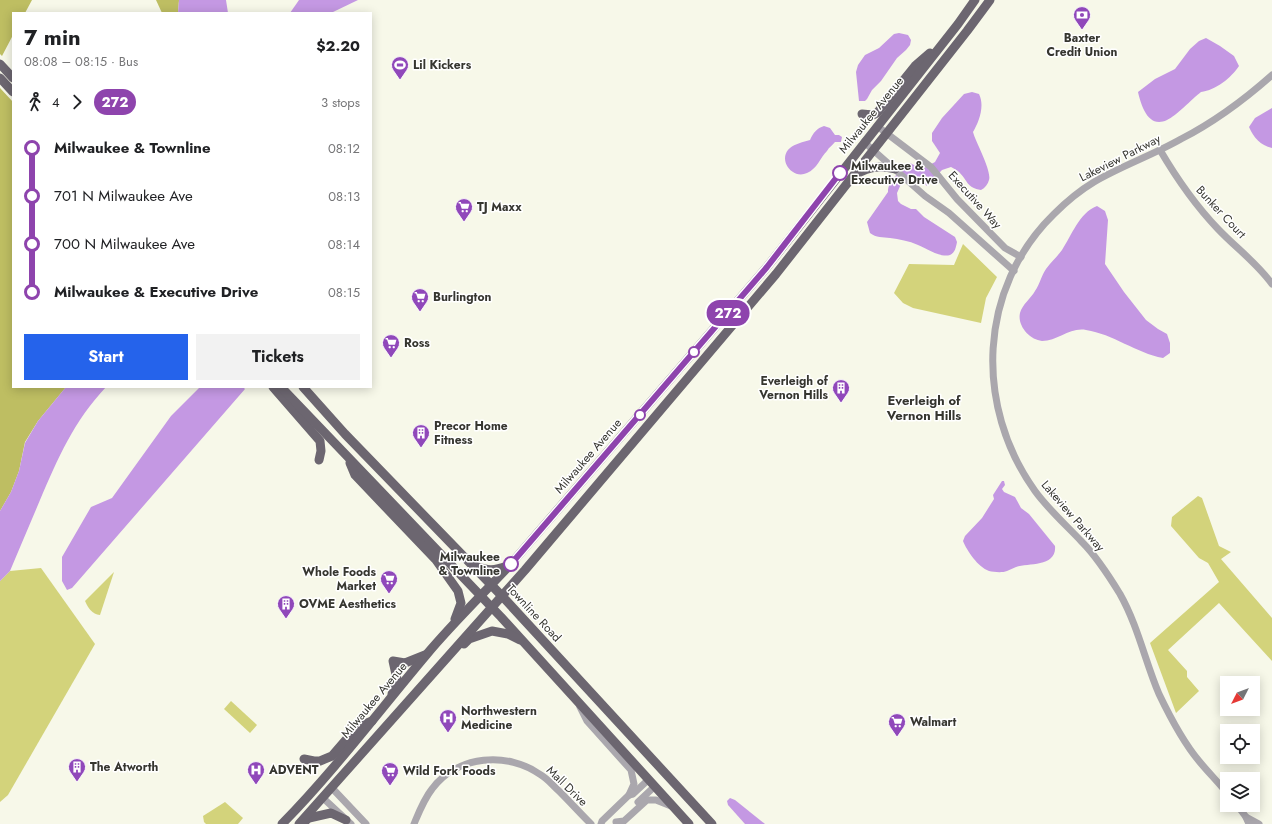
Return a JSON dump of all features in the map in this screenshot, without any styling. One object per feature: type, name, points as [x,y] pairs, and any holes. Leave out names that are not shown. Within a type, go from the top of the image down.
[{"type":"main road","name":"Milwaukee Avenue","points":[[282,824],[315,790],[453,625],[510,565],[767,267],[975,0]]},
{"type":"main road","name":"Milwaukee Avenue","points":[[300,824],[502,596],[776,274],[990,0]]},
{"type":"main road","points":[[862,114],[873,115],[877,113],[915,66],[944,41]]},
{"type":"main road","points":[[0,64],[12,77]]},
{"type":"main road","points":[[0,78],[12,91]]},
{"type":"main road","points":[[853,176],[866,169],[876,166],[886,166],[896,170]]},
{"type":"main road","points":[[274,388],[320,441],[321,451],[319,460]]},
{"type":"main road","points":[[281,388],[525,642],[654,787],[689,824]]},
{"type":"main road","name":"Townline Road","points":[[304,388],[345,434],[502,596],[712,824]]},
{"type":"main road","points":[[347,458],[355,475],[436,560],[458,591],[461,603],[453,625]]},
{"type":"main road","points":[[472,565],[485,570],[497,570],[510,565]]},
{"type":"main road","points":[[414,696],[469,639],[492,631],[508,634],[525,642]]},
{"type":"main road","points":[[390,699],[397,679],[393,661],[405,663],[428,654]]},
{"type":"main road","points":[[304,759],[320,761],[332,756],[357,727],[373,721]]},
{"type":"main road","points":[[300,824],[309,818],[331,813],[348,822]]},
{"type":"street","name":"Lakeview Parkway","points":[[1220,785],[1198,760],[1167,710],[1154,680],[1133,620],[1111,579],[1083,543],[1035,492],[1020,468],[1007,441],[1001,423],[993,385],[992,356],[994,337],[1003,296],[1021,258],[1040,229],[1054,214],[1075,195],[1095,181],[1181,140],[1223,114],[1272,75]]},
{"type":"street","name":"Executive Way","points":[[877,126],[931,167],[957,199],[1006,248],[1021,258]]},
{"type":"street","points":[[864,142],[925,196],[949,213],[1014,271]]},
{"type":"street","name":"Bunker Court","points":[[1160,150],[1178,179],[1197,205],[1251,260],[1272,284]]},
{"type":"street","points":[[578,702],[587,722],[631,770],[634,784],[629,795]]},
{"type":"street","name":"Mall Drive","points":[[414,824],[432,788],[441,779],[468,763],[490,759],[520,763],[542,775],[591,824]]},
{"type":"street","points":[[601,824],[602,821],[629,795],[648,780]]},
{"type":"street","points":[[615,823],[654,787]]},
{"type":"street","points":[[332,788],[366,824]]},
{"type":"street","points":[[323,798],[348,822]]},
{"type":"street","points":[[615,823],[624,821],[647,800],[656,800],[673,806]]},
{"type":"street","points":[[1243,812],[1249,824]]},
{"type":"street","points":[[1246,816],[1259,824]]},
{"type":"shaded area","points":[[0,0],[32,0],[26,12],[12,12],[12,37],[2,56],[0,54]]},
{"type":"shaded area","points":[[156,0],[179,0],[178,12],[162,12]]},
{"type":"shaded area","points":[[179,0],[226,0],[228,12],[178,12]]},
{"type":"shaded area","points":[[299,0],[358,0],[333,12],[291,12]]},
{"type":"shaded area","points":[[899,33],[908,35],[911,40],[910,45],[897,58],[881,81],[872,90],[867,99],[865,101],[859,101],[856,72],[858,65],[865,55],[879,48],[894,34]]},
{"type":"shaded area","points":[[1206,38],[1234,56],[1239,66],[1223,83],[1212,89],[1201,92],[1171,118],[1160,122],[1150,119],[1143,109],[1138,92],[1155,79],[1175,69],[1190,49],[1199,41]]},
{"type":"shaded area","points":[[0,88],[12,101],[12,388],[65,388],[38,421],[25,442],[19,471],[11,492],[0,511]]},
{"type":"shaded area","points":[[972,92],[979,94],[981,99],[980,114],[973,132],[988,170],[989,180],[986,186],[981,190],[973,188],[959,172],[951,167],[942,170],[927,186],[912,174],[901,184],[897,193],[898,201],[901,204],[911,209],[916,209],[924,217],[955,237],[957,242],[953,253],[946,256],[911,242],[872,235],[867,222],[888,192],[890,183],[899,172],[910,163],[922,169],[935,162],[940,153],[932,141],[932,133],[942,118],[964,94]]},
{"type":"shaded area","points":[[1272,108],[1272,148],[1264,145],[1258,140],[1249,127],[1255,118]]},
{"type":"shaded area","points":[[824,126],[830,128],[835,135],[842,137],[841,142],[835,142],[816,166],[810,171],[807,173],[796,174],[788,167],[786,163],[786,153],[794,145],[810,140],[812,135],[819,128]]},
{"type":"shaded area","points":[[1097,206],[1105,211],[1108,220],[1105,264],[1124,292],[1146,320],[1167,334],[1170,343],[1170,353],[1163,358],[1143,352],[1106,335],[1086,330],[1075,330],[1053,339],[1042,341],[1037,340],[1025,332],[1020,323],[1021,310],[1037,288],[1046,269],[1062,250],[1076,225],[1085,214]]},
{"type":"shaded area","points":[[963,244],[997,277],[986,298],[981,323],[913,308],[903,303],[894,293],[909,264],[954,265]]},
{"type":"shaded area","points":[[65,388],[105,388],[85,413],[68,440],[47,484],[10,571],[0,581],[0,511],[11,492],[19,471],[25,443],[38,421]]},
{"type":"shaded area","points":[[199,388],[245,389],[72,588],[67,590],[62,581],[62,557],[91,507],[112,498],[171,416]]},
{"type":"shaded area","points":[[1002,481],[1004,481],[1005,485],[1002,489],[1004,492],[1015,497],[1021,508],[1029,514],[1055,546],[1052,558],[1041,563],[1016,567],[1005,572],[993,572],[981,566],[967,549],[963,541],[965,536],[982,518],[994,499],[993,495]]},
{"type":"shaded area","points":[[1198,496],[1202,498],[1219,546],[1231,552],[1221,559],[1272,618],[1272,661],[1219,603],[1168,650],[1187,671],[1187,677],[1199,691],[1176,713],[1150,643],[1219,582],[1208,563],[1199,558],[1171,526],[1172,517]]},
{"type":"shaded area","points":[[41,568],[95,644],[8,795],[0,802],[0,581],[10,571]]},
{"type":"shaded area","points":[[114,572],[100,615],[93,612],[85,601]]},
{"type":"shaded area","points":[[231,701],[257,725],[250,733],[224,709]]},
{"type":"shaded area","points":[[730,798],[735,800],[765,824],[745,824],[728,805],[727,801]]},
{"type":"shaded area","points":[[225,802],[243,818],[238,824],[206,824],[203,816]]},
{"type":"bus line","name":"272","points":[[511,564],[767,267],[840,173]]},
{"type":"place","name":"Baxter Credit Union","points":[[1082,30]]},
{"type":"place","name":"Lil Kickers","points":[[400,80]]},
{"type":"place","name":"Milwaukee & Executive Drive","points":[[840,173]]},
{"type":"place","name":"TJ Maxx","points":[[464,222]]},
{"type":"place","name":"Burlington","points":[[420,312]]},
{"type":"place","name":"Ross","points":[[391,358]]},
{"type":"place","name":"Everleigh of Vernon Hills","points":[[841,403]]},
{"type":"place","name":"Precor Home Fitness","points":[[421,448]]},
{"type":"place","name":"Milwaukee & Townline","points":[[511,564]]},
{"type":"place","name":"Whole Foods Market","points":[[389,594]]},
{"type":"place","name":"OVME Aesthetics","points":[[286,619]]},
{"type":"place","name":"Northwestern Medicine","points":[[448,733]]},
{"type":"place","name":"Walmart","points":[[897,737]]},
{"type":"place","name":"The Atworth","points":[[77,782]]},
{"type":"place","name":"ADVENT","points":[[256,785]]},
{"type":"place","name":"Wild Fork Foods","points":[[390,786]]},
{"type":"district","name":"Everleigh of Vernon Hills","points":[[924,408]]}]
